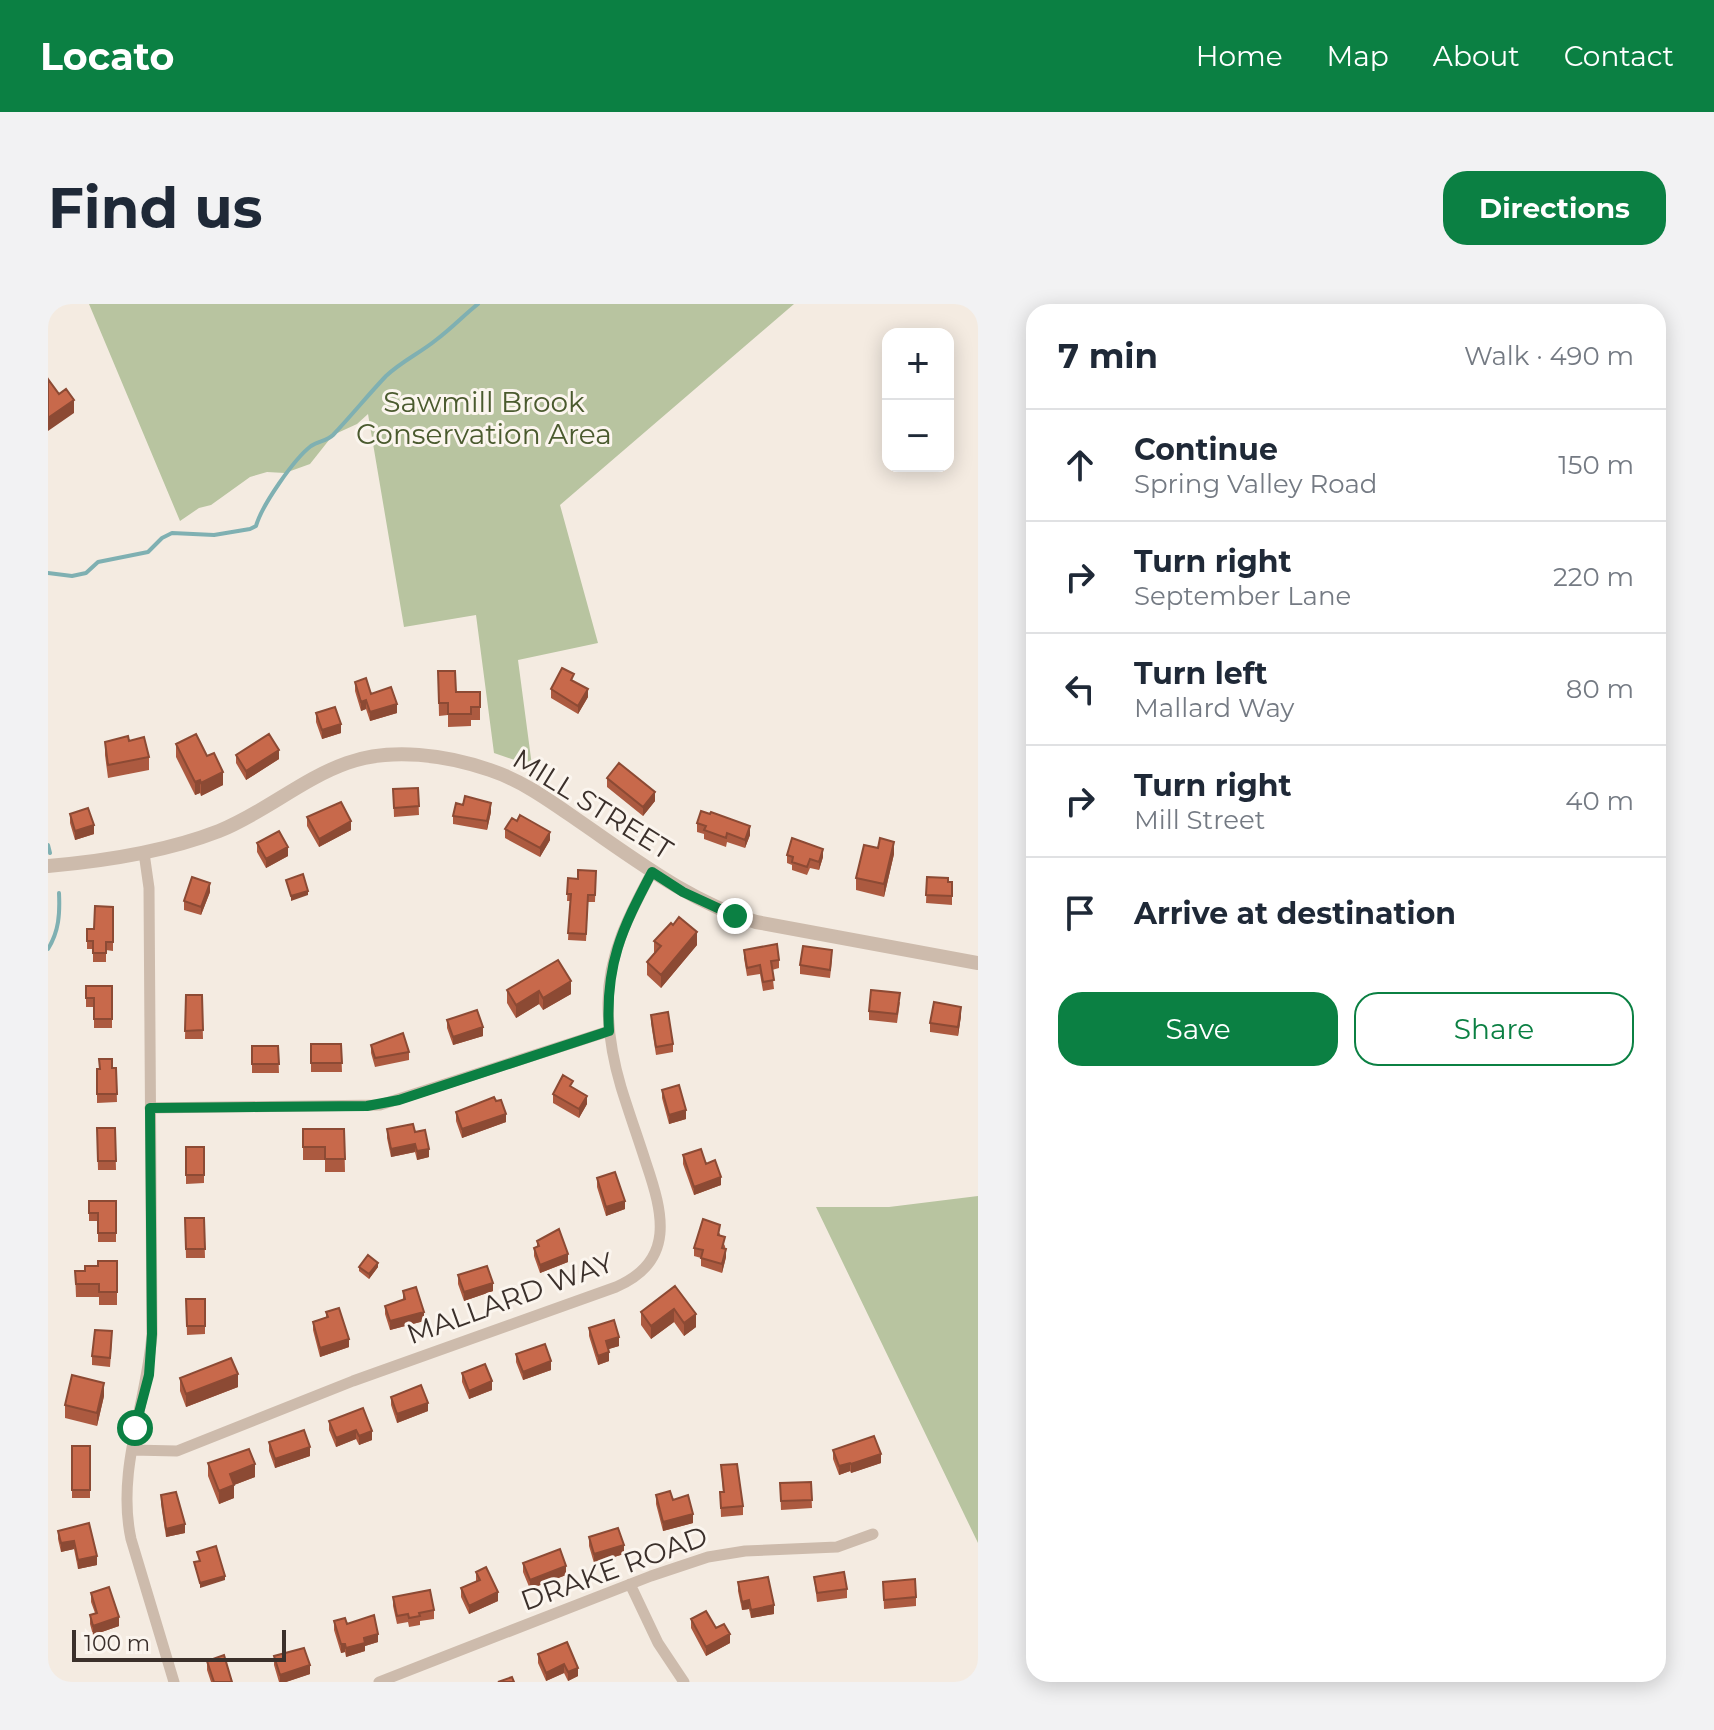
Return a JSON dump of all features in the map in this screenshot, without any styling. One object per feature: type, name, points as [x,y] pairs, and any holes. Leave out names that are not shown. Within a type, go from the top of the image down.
[{"type":"street","name":"MILL STREET","points":[[48,866],[144,853],[200,838],[234,825],[347,763],[378,756],[418,756],[474,765],[521,782],[652,872],[716,908],[756,922],[978,963]]},
{"type":"street","points":[[144,853],[149,888],[152,1334],[149,1375],[132,1450],[127,1494],[128,1527],[174,1682]]},
{"type":"street","name":"MALLARD WAY","points":[[132,1450],[177,1451],[353,1381],[616,1287],[640,1272],[656,1248],[661,1213],[616,1071],[609,1031],[609,984],[618,942],[652,872]]},
{"type":"street","points":[[150,1108],[380,1105],[609,1031]]},
{"type":"street","name":"DRAKE ROAD","points":[[379,1682],[630,1584],[717,1555],[837,1547],[873,1534]]},
{"type":"street","points":[[630,1584],[658,1643],[684,1682]]},
{"type":"green space","name":"Sawmill Brook Conservation Area","points":[[89,304],[794,304],[560,505],[598,643],[518,660],[532,766],[494,753],[476,615],[404,627],[368,414],[357,424],[333,435],[310,464],[285,473],[267,472],[250,477],[211,505],[199,508],[180,521]]},
{"type":"green space","points":[[978,1196],[978,1543],[816,1207],[889,1207]]},
{"type":"building","points":[[48,379],[59,394],[66,389],[74,400],[48,418]]},
{"type":"building","points":[[562,668],[574,674],[571,680],[588,689],[578,706],[551,689]]},
{"type":"building","points":[[438,671],[455,671],[456,692],[480,692],[480,707],[471,707],[471,714],[448,714],[448,703],[439,703]]},
{"type":"building","points":[[366,678],[371,694],[391,687],[397,704],[370,712],[366,700],[361,702],[355,682]]},
{"type":"building","points":[[335,707],[341,724],[322,730],[316,713]]},
{"type":"building","points":[[196,734],[207,756],[214,753],[223,772],[201,783],[200,780],[195,782],[176,744]]},
{"type":"building","points":[[269,734],[279,750],[246,771],[236,755]]},
{"type":"building","points":[[128,736],[129,741],[144,737],[149,757],[108,765],[105,742]]},
{"type":"building","points":[[619,763],[655,792],[643,807],[607,778]]},
{"type":"building","points":[[418,788],[419,806],[394,808],[393,789]]},
{"type":"building","points":[[465,796],[491,803],[487,821],[453,816],[456,803],[463,805]]},
{"type":"building","points":[[341,802],[351,821],[319,839],[307,817]]},
{"type":"building","points":[[88,808],[94,825],[75,831],[70,814]]},
{"type":"building","points":[[701,811],[750,826],[745,840],[727,833],[726,838],[704,830],[706,826],[697,823]]},
{"type":"building","points":[[520,815],[550,832],[540,848],[505,829],[512,818],[517,821]]},
{"type":"building","points":[[279,831],[288,847],[266,859],[257,843]]},
{"type":"building","points":[[792,838],[823,849],[819,862],[810,859],[807,867],[792,862],[793,857],[787,855]]},
{"type":"building","points":[[880,838],[894,842],[884,884],[856,878],[864,845],[878,848]]},
{"type":"building","points":[[578,870],[596,871],[595,895],[588,895],[586,934],[568,933],[571,894],[567,894],[568,878],[578,879]]},
{"type":"building","points":[[303,874],[308,891],[291,896],[286,880]]},
{"type":"building","points":[[192,877],[210,883],[201,907],[184,901]]},
{"type":"building","points":[[927,877],[948,878],[948,882],[952,882],[952,896],[926,895]]},
{"type":"building","points":[[95,906],[113,907],[113,942],[106,942],[106,953],[93,953],[93,941],[87,941],[87,929],[94,929]]},
{"type":"building","points":[[679,917],[697,932],[661,975],[647,962],[661,946],[654,941]]},
{"type":"building","points":[[777,944],[779,960],[771,961],[774,980],[763,982],[760,965],[747,968],[744,950]]},
{"type":"building","points":[[803,946],[832,950],[830,970],[800,965]]},
{"type":"building","points":[[558,960],[571,981],[543,998],[539,991],[516,1005],[507,990]]},
{"type":"building","points":[[86,986],[112,986],[112,1019],[94,1019],[94,998],[86,998]]},
{"type":"building","points":[[871,990],[900,993],[897,1014],[869,1011]]},
{"type":"building","points":[[186,995],[202,995],[203,1030],[185,1031]]},
{"type":"building","points":[[934,1002],[961,1007],[958,1027],[930,1023]]},
{"type":"building","points":[[477,1010],[483,1027],[453,1037],[447,1020]]},
{"type":"building","points":[[668,1012],[673,1044],[656,1047],[651,1015]]},
{"type":"building","points":[[403,1033],[409,1052],[375,1058],[371,1045]]},
{"type":"building","points":[[311,1044],[341,1044],[342,1063],[311,1063]]},
{"type":"building","points":[[252,1046],[278,1046],[279,1064],[252,1064]]},
{"type":"building","points":[[99,1059],[112,1059],[112,1068],[116,1068],[117,1094],[97,1094]]},
{"type":"building","points":[[563,1075],[573,1081],[570,1086],[587,1096],[579,1109],[553,1094]]},
{"type":"building","points":[[679,1085],[686,1110],[669,1115],[662,1090]]},
{"type":"building","points":[[494,1097],[496,1101],[501,1100],[506,1114],[462,1129],[456,1112]]},
{"type":"building","points":[[413,1124],[415,1132],[425,1130],[429,1149],[417,1151],[415,1144],[391,1149],[387,1129]]},
{"type":"building","points":[[97,1128],[115,1128],[116,1161],[98,1161]]},
{"type":"building","points":[[303,1129],[344,1129],[345,1159],[325,1159],[325,1147],[303,1147]]},
{"type":"building","points":[[186,1147],[204,1147],[204,1175],[186,1175]]},
{"type":"building","points":[[701,1149],[706,1164],[715,1160],[721,1177],[694,1187],[683,1155]]},
{"type":"building","points":[[615,1172],[625,1201],[606,1207],[597,1178]]},
{"type":"building","points":[[89,1201],[116,1201],[116,1233],[98,1233],[98,1213],[89,1213]]},
{"type":"building","points":[[185,1218],[204,1218],[205,1249],[186,1249]]},
{"type":"building","points":[[703,1219],[720,1225],[718,1235],[725,1237],[722,1248],[726,1249],[722,1264],[701,1258],[703,1250],[694,1248]]},
{"type":"building","points":[[559,1229],[568,1254],[540,1265],[534,1248],[539,1246],[537,1241]]},
{"type":"building","points":[[368,1255],[378,1263],[369,1274],[359,1267]]},
{"type":"building","points":[[98,1261],[117,1261],[117,1292],[99,1292],[99,1284],[76,1284],[75,1271],[85,1271],[85,1266],[98,1266]]},
{"type":"building","points":[[487,1266],[493,1283],[464,1292],[458,1275]]},
{"type":"building","points":[[675,1286],[696,1314],[684,1323],[674,1309],[651,1326],[641,1312]]},
{"type":"building","points":[[416,1287],[424,1312],[390,1321],[385,1306],[405,1299],[403,1291]]},
{"type":"building","points":[[186,1299],[205,1299],[205,1326],[187,1326]]},
{"type":"building","points":[[339,1308],[349,1339],[320,1348],[313,1322],[328,1317],[326,1312]]},
{"type":"building","points":[[614,1320],[619,1337],[606,1341],[609,1352],[598,1356],[589,1328]]},
{"type":"building","points":[[95,1330],[112,1331],[110,1358],[92,1356]]},
{"type":"building","points":[[545,1344],[551,1361],[523,1372],[516,1354]]},
{"type":"building","points":[[231,1358],[238,1374],[186,1394],[180,1378]]},
{"type":"building","points":[[485,1364],[492,1381],[469,1391],[462,1373]]},
{"type":"building","points":[[72,1375],[104,1383],[97,1413],[65,1405]]},
{"type":"building","points":[[421,1385],[428,1403],[397,1414],[391,1397]]},
{"type":"building","points":[[363,1408],[372,1431],[359,1436],[356,1430],[336,1438],[329,1421]]},
{"type":"building","points":[[304,1430],[310,1447],[275,1459],[269,1442]]},
{"type":"building","points":[[874,1436],[881,1454],[839,1466],[833,1450]]},
{"type":"building","points":[[72,1446],[90,1446],[90,1490],[72,1490]]},
{"type":"building","points":[[249,1449],[255,1464],[230,1474],[234,1485],[219,1491],[208,1463]]},
{"type":"building","points":[[737,1464],[743,1506],[721,1508],[720,1492],[724,1492],[721,1465]]},
{"type":"building","points":[[811,1482],[812,1500],[781,1501],[780,1483]]},
{"type":"building","points":[[670,1491],[673,1500],[688,1495],[693,1514],[663,1522],[656,1495]]},
{"type":"building","points":[[176,1492],[185,1524],[166,1529],[161,1495]]},
{"type":"building","points":[[89,1523],[97,1556],[78,1560],[74,1541],[61,1543],[58,1531]]},
{"type":"building","points":[[618,1528],[624,1545],[594,1554],[589,1537]]},
{"type":"building","points":[[216,1546],[225,1576],[200,1583],[194,1562],[200,1561],[197,1552]]},
{"type":"building","points":[[560,1549],[566,1566],[530,1580],[523,1563]]},
{"type":"building","points":[[486,1567],[498,1592],[469,1606],[461,1588],[480,1580],[476,1572]]},
{"type":"building","points":[[844,1572],[847,1589],[817,1593],[814,1577]]},
{"type":"building","points":[[768,1577],[774,1605],[751,1610],[749,1600],[742,1602],[738,1582]]},
{"type":"building","points":[[915,1579],[916,1597],[884,1600],[883,1582]]},
{"type":"building","points":[[109,1587],[119,1617],[93,1626],[90,1615],[97,1613],[91,1593]]},
{"type":"building","points":[[430,1590],[434,1610],[409,1618],[408,1614],[397,1616],[393,1597]]},
{"type":"building","points":[[706,1611],[716,1628],[724,1624],[730,1634],[706,1647],[691,1619]]},
{"type":"building","points":[[374,1615],[378,1634],[364,1638],[365,1643],[346,1648],[345,1644],[341,1644],[334,1621],[345,1618],[347,1624]]},
{"type":"building","points":[[567,1642],[578,1668],[568,1672],[564,1664],[546,1673],[538,1654]]},
{"type":"building","points":[[304,1648],[310,1665],[280,1675],[274,1656]]},
{"type":"building","points":[[224,1655],[232,1682],[214,1682],[207,1661]]},
{"type":"waterway","points":[[48,573],[72,576],[86,573],[98,562],[148,552],[172,533],[214,535],[256,526],[272,495],[304,452],[333,435],[386,376],[442,336],[478,304]]},
{"type":"waterway","points":[[48,845],[50,853]]},
{"type":"waterway","points":[[48,949],[58,922],[59,893]]},
{"type":"route","points":[[135,1428],[149,1375],[152,1334],[150,1108],[367,1106],[438,1088],[609,1031],[608,999],[614,956],[632,909],[652,872],[683,892],[735,916]]}]
